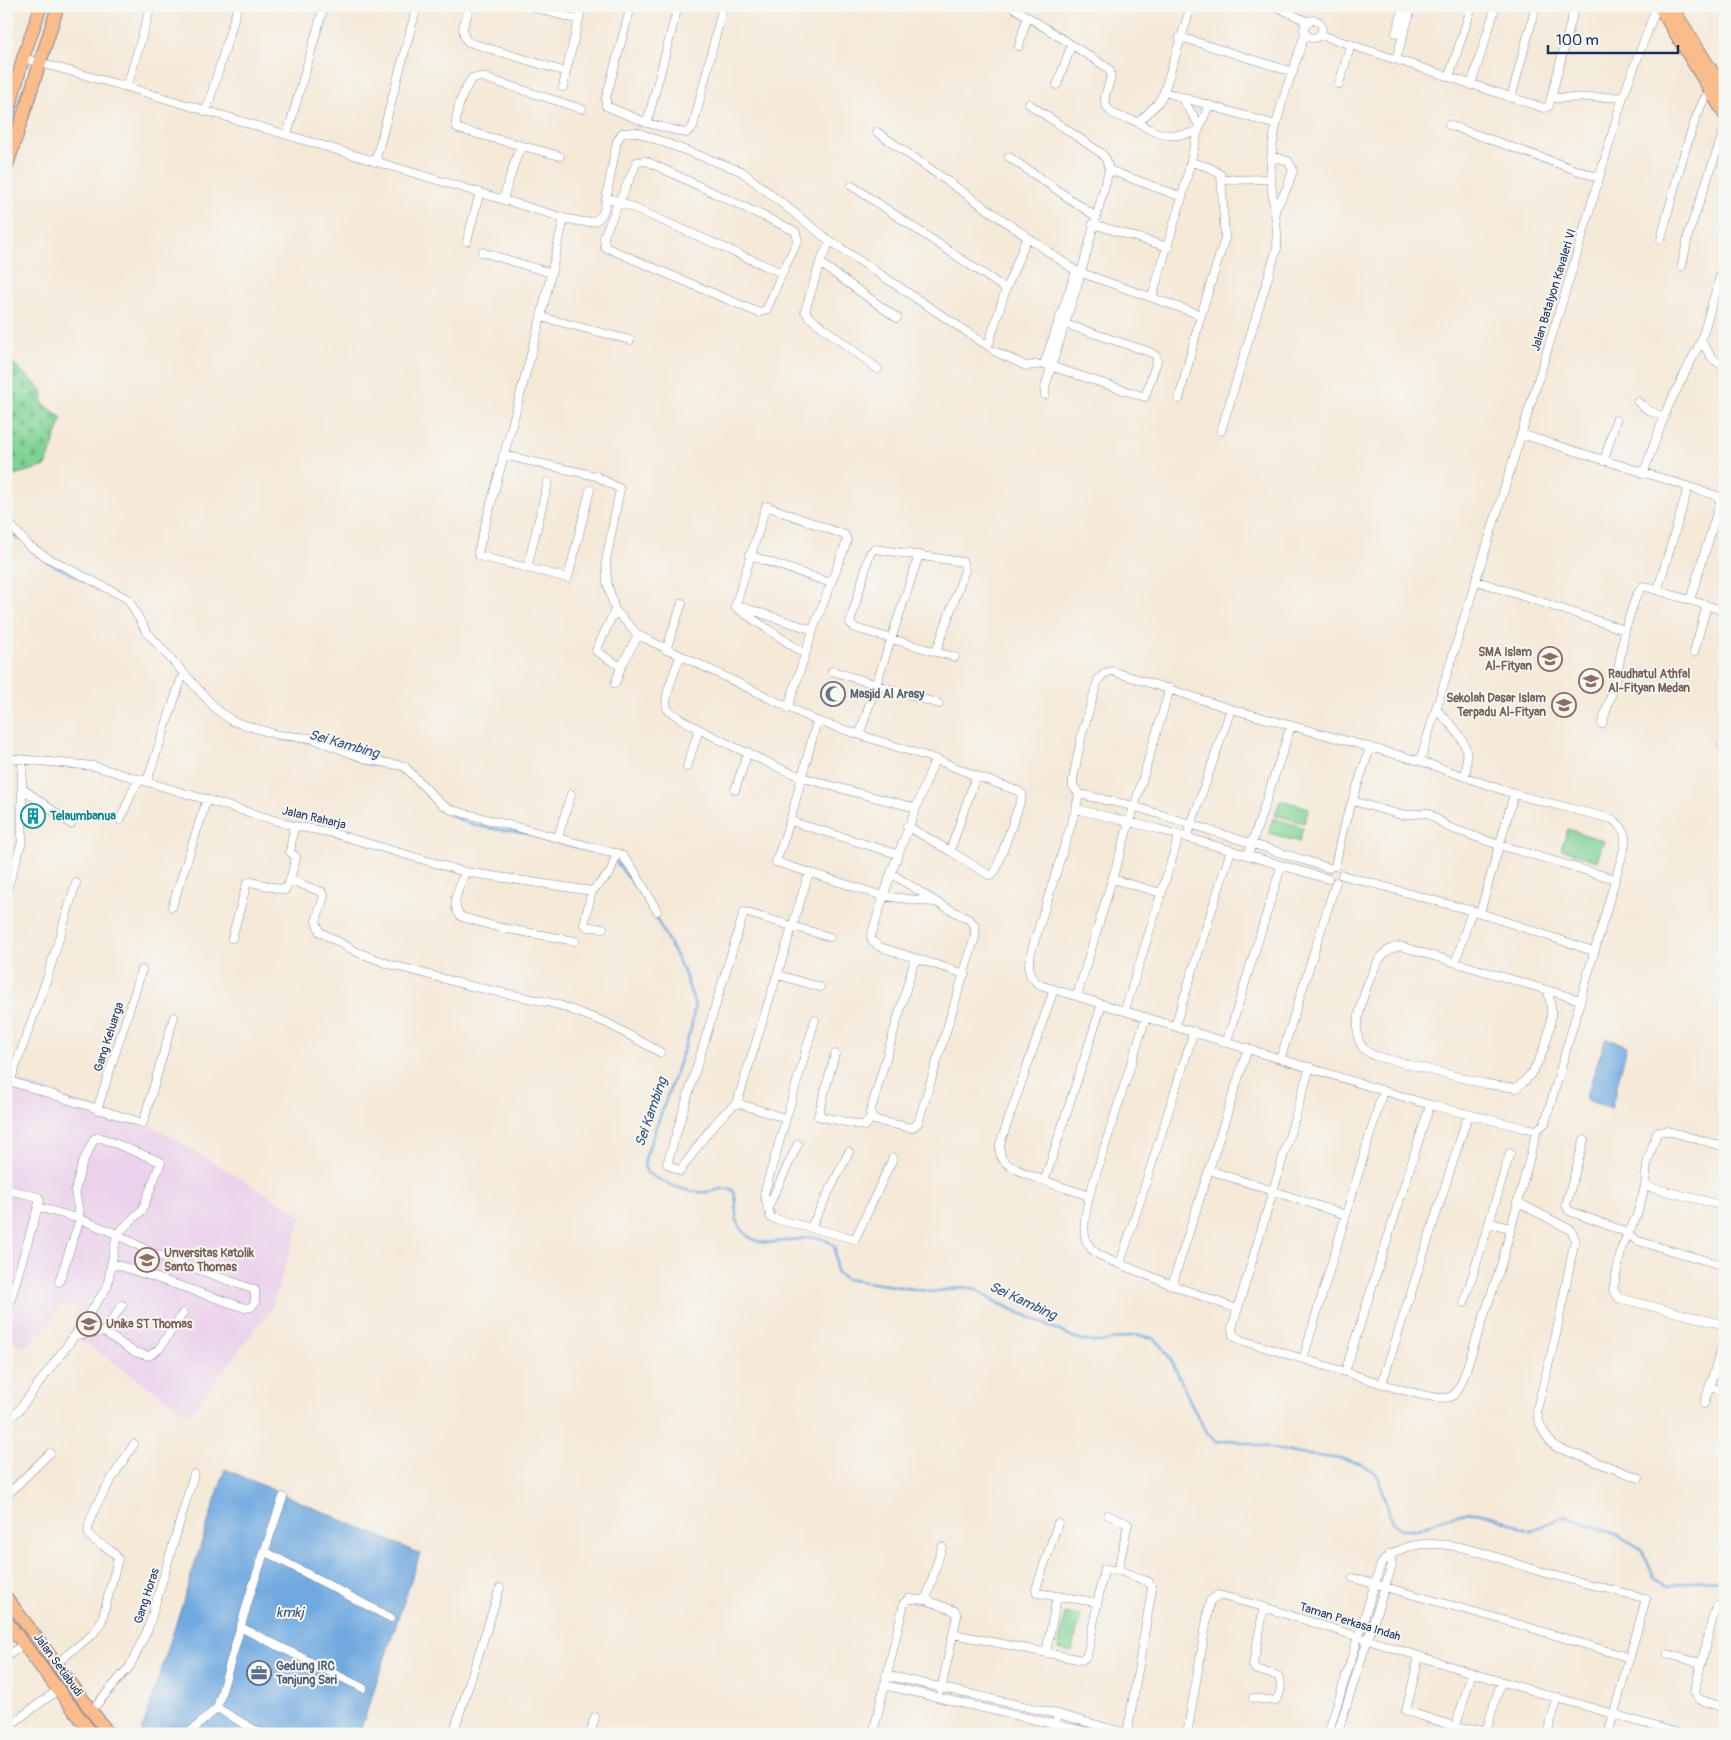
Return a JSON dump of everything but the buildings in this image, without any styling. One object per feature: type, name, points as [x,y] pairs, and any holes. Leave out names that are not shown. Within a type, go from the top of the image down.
[{"type":"main road","points":[[6,122],[23,58],[41,6]]},
{"type":"main road","points":[[6,169],[58,6]]},
{"type":"main road","points":[[1658,6],[1725,115]]},
{"type":"main road","points":[[1671,6],[1725,92]]},
{"type":"main road","name":"Jalan Setiabudi","points":[[6,1597],[109,1734]]},
{"type":"main road","name":"Jalan Setiabudi","points":[[6,1620],[92,1734]]},
{"type":"main road","points":[[58,1690],[71,1683]]},
{"type":"street","points":[[127,87],[151,6]]},
{"type":"street","points":[[206,112],[238,6]]},
{"type":"street","points":[[287,135],[324,6]]},
{"type":"street","points":[[375,162],[417,6]]},
{"type":"street","points":[[471,6],[462,30],[463,37],[468,42],[566,72]]},
{"type":"street","points":[[528,6],[579,20]]},
{"type":"street","points":[[563,87],[582,6]]},
{"type":"street","points":[[631,6],[605,103],[608,108],[647,123],[686,133],[691,129],[724,6]]},
{"type":"street","points":[[647,123],[678,6]]},
{"type":"street","points":[[844,6],[853,8],[856,6]]},
{"type":"street","points":[[1011,6],[1110,70],[1111,76],[1104,100],[1110,112],[1138,122],[1153,131],[1173,136],[1199,129]]},
{"type":"street","points":[[1138,122],[1151,111],[1164,92],[1191,6]]},
{"type":"street","points":[[1275,6],[1308,22]]},
{"type":"street","points":[[1396,33],[1404,6]]},
{"type":"street","points":[[1396,59],[1412,6]]},
{"type":"street","points":[[1449,78],[1472,6]]},
{"type":"street","points":[[1470,85],[1496,6]]},
{"type":"street","points":[[1512,98],[1536,6]]},
{"type":"street","points":[[1320,35],[1470,85],[1547,108],[1575,6]]},
{"type":"street","name":"Jalan Batalyon Kavaleri VI","points":[[1420,761],[1477,581],[1624,97],[1658,6]]},
{"type":"street","points":[[1019,46],[1027,17]]},
{"type":"street","points":[[1220,431],[1277,248],[1278,231],[1271,179],[1276,125],[1305,34],[1304,26],[1314,20],[1320,22],[1323,29],[1320,35],[1312,39],[1305,34]]},
{"type":"street","points":[[1180,37],[1293,72]]},
{"type":"street","points":[[1339,84],[1351,44]]},
{"type":"street","points":[[1057,85],[1071,46]]},
{"type":"street","points":[[23,58],[127,87],[564,218],[595,222],[602,216],[617,141],[622,134],[636,132],[741,171],[830,241],[988,346],[1006,289],[1027,238]]},
{"type":"street","points":[[560,156],[459,129],[456,126],[463,95],[472,78],[482,77],[582,109]]},
{"type":"street","points":[[1661,239],[1697,118],[1705,96],[1710,91]]},
{"type":"street","points":[[1164,92],[1276,125]]},
{"type":"street","points":[[1551,98],[1624,97]]},
{"type":"street","points":[[1181,98],[1199,129]]},
{"type":"street","points":[[1029,104],[1101,153],[1106,158],[1109,170],[1047,366],[1045,394]]},
{"type":"street","points":[[1152,297],[1182,197],[1199,129],[1209,105]]},
{"type":"street","points":[[1449,125],[1599,178]]},
{"type":"street","points":[[1682,266],[1689,232],[1725,128]]},
{"type":"street","points":[[877,132],[1078,272],[1202,315]]},
{"type":"street","points":[[503,200],[520,146]]},
{"type":"street","points":[[1272,156],[1288,161],[1293,170],[1287,188],[1275,210]]},
{"type":"street","points":[[1010,157],[1094,220],[1168,247]]},
{"type":"street","points":[[646,161],[795,231],[798,240],[782,273],[768,309],[760,314],[605,247],[604,236],[638,162],[646,161]]},
{"type":"street","points":[[1180,399],[1225,238],[1222,180],[1217,171],[1191,162]]},
{"type":"street","points":[[1109,170],[1182,197]]},
{"type":"street","points":[[1222,180],[1271,179]]},
{"type":"street","points":[[852,186],[1006,289]]},
{"type":"street","points":[[466,241],[480,192]]},
{"type":"street","points":[[607,197],[782,273]]},
{"type":"street","points":[[564,218],[541,317],[478,553],[480,557],[569,577],[590,490]]},
{"type":"street","points":[[830,241],[820,263],[805,311],[806,315],[878,369]]},
{"type":"street","points":[[482,252],[552,273]]},
{"type":"street","points":[[1643,474],[1664,417],[1701,341],[1725,260]]},
{"type":"street","points":[[820,263],[897,318]]},
{"type":"street","points":[[541,317],[630,340]]},
{"type":"street","points":[[994,351],[1026,366],[1047,366],[1144,398],[1146,396],[1157,361],[1156,356],[1150,352],[1061,323]]},
{"type":"street","points":[[1701,341],[1712,358],[1725,368]]},
{"type":"street","points":[[1638,402],[1648,410],[1664,417]]},
{"type":"street","points":[[1604,461],[1616,420]]},
{"type":"street","points":[[1521,434],[1688,488],[1715,494],[1720,499],[1690,600]]},
{"type":"street","points":[[503,455],[596,476],[620,489],[606,561],[607,582],[615,610],[638,636],[816,721],[860,733],[934,759],[1022,794],[1022,800],[996,870],[992,875],[907,826]]},
{"type":"street","points":[[527,568],[548,482]]},
{"type":"street","points":[[1658,589],[1688,488]]},
{"type":"street","points":[[788,708],[813,630],[847,541],[845,535],[768,506],[764,508],[749,555],[735,605],[736,609],[805,654]]},
{"type":"street","points":[[6,520],[28,545],[48,558],[128,599],[146,631],[215,708],[232,721],[278,735],[311,738],[370,760],[398,764],[412,772],[441,804],[452,810],[623,856],[635,872],[657,912]]},
{"type":"street","points":[[936,652],[965,570],[964,565],[959,560],[880,549],[870,553],[849,620],[855,628],[936,652],[955,657]]},
{"type":"street","points":[[749,555],[831,583]]},
{"type":"street","points":[[860,733],[919,555]]},
{"type":"street","points":[[1477,581],[1625,630]]},
{"type":"street","points":[[1602,724],[1616,676],[1625,630],[1640,588],[1643,586],[1658,589],[1725,611]]},
{"type":"street","points":[[666,650],[682,603]]},
{"type":"street","points":[[735,605],[813,630]]},
{"type":"street","points":[[1694,652],[1706,605]]},
{"type":"street","points":[[615,610],[596,651],[621,667]]},
{"type":"street","points":[[615,684],[621,667],[638,636]]},
{"type":"street","points":[[680,657],[666,698],[666,705],[670,712],[698,729],[801,776],[916,808]]},
{"type":"street","points":[[832,670],[939,704]]},
{"type":"street","points":[[1310,1067],[1237,1309],[1232,1328],[1236,1338],[1345,1372],[1442,1399],[1451,1397],[1458,1391],[1474,1347],[1537,1130],[1549,1118],[1593,951],[1625,845],[1623,828],[1612,819],[1514,794],[1420,761],[1231,710],[1170,688],[1112,671],[1105,673],[1098,680],[1076,759],[1073,786],[1079,794],[1133,806],[1340,869],[1342,875]]},
{"type":"street","points":[[120,820],[134,788],[144,780],[181,680]]},
{"type":"street","points":[[1077,996],[1170,688]]},
{"type":"street","points":[[1436,709],[1466,745],[1468,762],[1464,777]]},
{"type":"street","points":[[1125,1010],[1162,893],[1183,836],[1192,824],[1231,710]]},
{"type":"street","points":[[816,721],[790,821],[776,857],[776,862],[883,896],[936,902]]},
{"type":"street","points":[[1248,855],[1291,726]]},
{"type":"street","points":[[687,767],[698,729]]},
{"type":"street","points":[[1332,881],[1326,873],[1332,867],[1370,748]]},
{"type":"street","points":[[735,790],[748,752]]},
{"type":"street","name":"Jalan Raharja","points":[[6,758],[94,766],[294,826],[329,832],[465,872],[592,891]]},
{"type":"street","points":[[934,759],[897,854],[871,936],[872,941],[877,946],[964,974]]},
{"type":"street","points":[[6,892],[22,842],[22,760]]},
{"type":"street","points":[[950,850],[976,776]]},
{"type":"street","points":[[23,789],[71,824]]},
{"type":"street","points":[[558,837],[571,794]]},
{"type":"street","points":[[1079,794],[1028,966],[1033,980],[1054,989],[1281,1057],[1430,1105],[1537,1130]]},
{"type":"street","points":[[1456,961],[1476,912],[1514,794]]},
{"type":"street","points":[[172,907],[208,799]]},
{"type":"street","points":[[1353,800],[1401,815],[1428,813],[1448,827],[1499,845],[1614,879]]},
{"type":"street","points":[[1076,809],[1183,836],[1332,881]]},
{"type":"street","points":[[790,821],[897,854]]},
{"type":"street","points":[[232,938],[247,883],[251,882],[285,890],[290,880],[296,857],[290,852],[294,826]]},
{"type":"street","points":[[1175,1026],[1231,850]]},
{"type":"street","points":[[603,928],[588,927],[584,924],[592,891],[610,873],[616,854]]},
{"type":"street","points":[[1226,1041],[1281,866]]},
{"type":"street","points":[[465,872],[455,907],[458,914],[462,917],[497,927],[575,941]]},
{"type":"street","points":[[871,1118],[909,1127],[918,1125],[975,937],[975,926],[970,920],[936,902],[891,872]]},
{"type":"street","points":[[809,873],[793,926],[778,975],[737,1103],[728,1110],[704,1137],[680,1172],[667,1164],[744,912],[793,926],[830,937]]},
{"type":"street","points":[[1281,1057],[1332,881],[1342,875],[1476,912],[1593,951]]},
{"type":"street","points":[[1112,879],[1162,893]]},
{"type":"street","points":[[290,880],[322,892],[324,896],[316,921],[320,932],[357,952],[432,976],[556,1004],[607,1023],[660,1052]]},
{"type":"street","points":[[76,883],[47,978],[8,1081],[97,1110],[144,1122],[174,1017]]},
{"type":"street","points":[[1548,991],[1551,1014],[1542,1052],[1530,1076],[1516,1088],[1486,1084],[1384,1058],[1367,1052],[1363,1048],[1358,1035],[1361,1007],[1372,972],[1382,955],[1390,949],[1400,946],[1456,961],[1580,1000]]},
{"type":"street","points":[[835,1054],[818,1116],[865,1126],[871,1118],[871,1108],[915,959]]},
{"type":"street","name":"Gang Keluarga","points":[[97,1110],[142,970]]},
{"type":"street","points":[[778,975],[820,987]]},
{"type":"street","points":[[1054,989],[1000,1144],[1000,1152],[1006,1163],[1021,1172],[1089,1196]]},
{"type":"street","points":[[1045,1179],[1102,1004]]},
{"type":"street","points":[[1146,1017],[1089,1196],[1083,1229],[1086,1245],[1098,1255],[1237,1309]]},
{"type":"street","points":[[815,1020],[784,1118],[764,1194],[771,1218],[855,1239],[893,1158]]},
{"type":"street","points":[[1120,1264],[1194,1031]]},
{"type":"street","points":[[1172,1285],[1248,1048]]},
{"type":"street","points":[[1303,1359],[1383,1091]]},
{"type":"street","points":[[737,1103],[784,1118]]},
{"type":"street","points":[[1345,1372],[1430,1105]]},
{"type":"street","points":[[1382,1382],[1468,1115]]},
{"type":"street","points":[[1725,1147],[1668,1131],[1657,1132],[1647,1164],[1645,1186],[1636,1219],[1619,1257],[1613,1290],[1618,1298],[1725,1325]]},
{"type":"street","points":[[6,1422],[19,1410],[75,1335],[107,1287],[117,1234],[142,1210],[161,1163],[157,1158],[103,1138],[94,1139],[82,1164],[75,1191],[80,1219],[59,1282]]},
{"type":"street","points":[[1584,1140],[1566,1205],[1567,1210],[1613,1226],[1638,1241],[1725,1266]]},
{"type":"street","points":[[767,1209],[798,1144]]},
{"type":"street","points":[[811,1227],[849,1152]]},
{"type":"street","points":[[1464,1303],[1510,1153]]},
{"type":"street","points":[[1209,1170],[1346,1215]]},
{"type":"street","points":[[1645,1186],[1725,1206]]},
{"type":"street","points":[[6,1189],[39,1198],[6,1315]]},
{"type":"street","points":[[1517,1202],[1571,1230],[1575,1239],[1556,1335],[1538,1409],[1539,1421],[1556,1447],[1639,1478]]},
{"type":"street","points":[[38,1207],[80,1219],[117,1234],[150,1252],[255,1290],[255,1302],[251,1307],[245,1308],[112,1263]]},
{"type":"street","points":[[1489,1223],[1510,1228]]},
{"type":"street","points":[[104,1332],[122,1305]]},
{"type":"street","points":[[75,1335],[104,1332],[134,1352],[149,1356],[158,1349],[183,1313]]},
{"type":"street","points":[[1704,1404],[1725,1337]]},
{"type":"street","points":[[1710,1387],[1725,1391]]},
{"type":"street","points":[[57,1663],[93,1634],[102,1620],[118,1558],[113,1551],[90,1537],[88,1524],[95,1508],[134,1444]]},
{"type":"street","points":[[6,1496],[50,1453]]},
{"type":"street","name":"Gang Horas","points":[[91,1711],[130,1666],[148,1629],[194,1474]]},
{"type":"street","points":[[188,1734],[217,1708],[240,1627],[283,1497]]},
{"type":"street","points":[[1108,1515],[1128,1524],[1118,1570]]},
{"type":"street","points":[[1058,1523],[1036,1589],[1039,1594],[1096,1602]]},
{"type":"street","points":[[1328,1734],[1381,1564],[1390,1554],[1409,1546],[1463,1547],[1537,1571],[1645,1599],[1647,1602],[1608,1734]]},
{"type":"street","points":[[926,1600],[942,1547]]},
{"type":"street","points":[[264,1551],[390,1618]]},
{"type":"street","points":[[1337,1734],[1366,1638],[1392,1565],[1390,1554]]},
{"type":"street","points":[[886,1675],[1058,1714],[1128,1734],[1152,1586],[1138,1576],[1118,1570],[1106,1568],[1103,1570],[1085,1658],[1080,1660],[954,1634]]},
{"type":"street","points":[[1353,1578],[1630,1658]]},
{"type":"street","points":[[453,1734],[500,1588]]},
{"type":"street","name":"Taman Perkasa Indah","points":[[1186,1734],[1212,1598],[1221,1596],[1358,1635],[1472,1673],[1558,1697],[1613,1716],[1681,1734]]},
{"type":"street","points":[[1046,1653],[1057,1597]]},
{"type":"street","points":[[874,1734],[904,1603],[908,1599],[926,1600],[956,1612],[958,1616],[939,1698]]},
{"type":"street","points":[[1725,1602],[1718,1606],[1714,1613],[1700,1663],[1694,1694],[1699,1699],[1725,1708]]},
{"type":"street","points":[[1367,1605],[1377,1608]]},
{"type":"street","points":[[1253,1698],[1275,1701],[1281,1689],[1281,1681],[1278,1676],[1256,1668],[1253,1665],[1264,1607]]},
{"type":"street","points":[[240,1627],[363,1688]]},
{"type":"street","points":[[6,1657],[24,1644]]},
{"type":"street","points":[[1668,1654],[1700,1663]]},
{"type":"street","points":[[1419,1656],[1406,1711],[1460,1730],[1482,1730],[1487,1728],[1501,1682]]},
{"type":"street","points":[[1460,1730],[1472,1673]]},
{"type":"street","points":[[884,1685],[1096,1734]]},
{"type":"street","points":[[6,1728],[58,1690]]},
{"type":"street","points":[[1546,1734],[1558,1697]]},
{"type":"street","points":[[217,1708],[262,1734]]},
{"type":"street","points":[[1053,1734],[1058,1714]]},
{"type":"street","points":[[590,1734],[595,1718]]},
{"type":"shaded area","name":"Unversitas Katolik Santo Thomas","points":[[6,1077],[162,1131],[302,1216],[271,1309],[189,1415],[71,1333],[78,1308],[61,1305],[48,1325],[25,1348],[6,1337]]},
{"type":"green space","points":[[10,360],[43,391],[42,403],[62,418],[46,466],[6,477],[6,372]]},
{"type":"green space","points":[[1280,800],[1309,808],[1304,823],[1275,815]]},
{"type":"green space","points":[[1273,818],[1303,827],[1299,842],[1269,833]]},
{"type":"green space","points":[[1568,829],[1604,841],[1597,861],[1561,849]]},
{"type":"green space","points":[[1065,1613],[1080,1616],[1072,1652],[1058,1649]]},
{"type":"water","points":[[1606,1038],[1627,1046],[1611,1109],[1585,1099]]},
{"type":"water","name":"kmkj","points":[[225,1469],[420,1554],[359,1734],[141,1734]]},
{"type":"waterway","name":"Sei Kambing","points":[[6,527],[19,540]]},
{"type":"waterway","name":"Sei Kambing","points":[[47,562],[91,584]]},
{"type":"waterway","name":"Sei Kambing","points":[[281,739],[315,743]]},
{"type":"waterway","name":"Sei Kambing","points":[[350,756],[364,763],[380,765]]},
{"type":"waterway","name":"Sei Kambing","points":[[441,807],[460,820],[471,824],[530,834]]},
{"type":"waterway","name":"Sei Kambing","points":[[552,840],[613,858],[649,904],[684,972],[695,1005],[691,1029],[646,1156],[644,1165],[647,1173],[691,1191],[733,1190],[736,1198],[738,1223],[747,1236],[759,1241],[772,1243],[812,1238],[825,1240],[835,1247],[836,1272],[846,1279],[933,1292],[963,1287],[976,1289],[992,1300],[1073,1337],[1095,1342],[1138,1335],[1152,1338],[1160,1344],[1168,1355],[1199,1418],[1207,1432],[1216,1442],[1232,1440],[1300,1454],[1360,1463],[1375,1473],[1379,1479],[1390,1516],[1400,1528],[1412,1530],[1446,1518],[1476,1512],[1531,1531],[1565,1516],[1618,1535],[1642,1550],[1654,1577],[1669,1586],[1699,1580],[1725,1581]]},
{"type":"place","name":"SMA Islam Al-Fityan","points":[[1550,659]]},
{"type":"place","name":"Raudhatul Athfal Al-Fityan Medan","points":[[1591,681]]},
{"type":"place","name":"Masjid Al Arasy","points":[[833,694]]},
{"type":"place","name":"Sekolah Dasar Islam Terpadu Al-Fityan","points":[[1564,705]]},
{"type":"place","name":"Telaumbanua","points":[[33,816]]},
{"type":"place","name":"Unversitas Katolik Santo Thomas","points":[[147,1260]]},
{"type":"place","name":"Unika ST Thomas","points":[[89,1324]]},
{"type":"place","name":"Gedung IRC Tanjung Sari","points":[[259,1673]]}]
